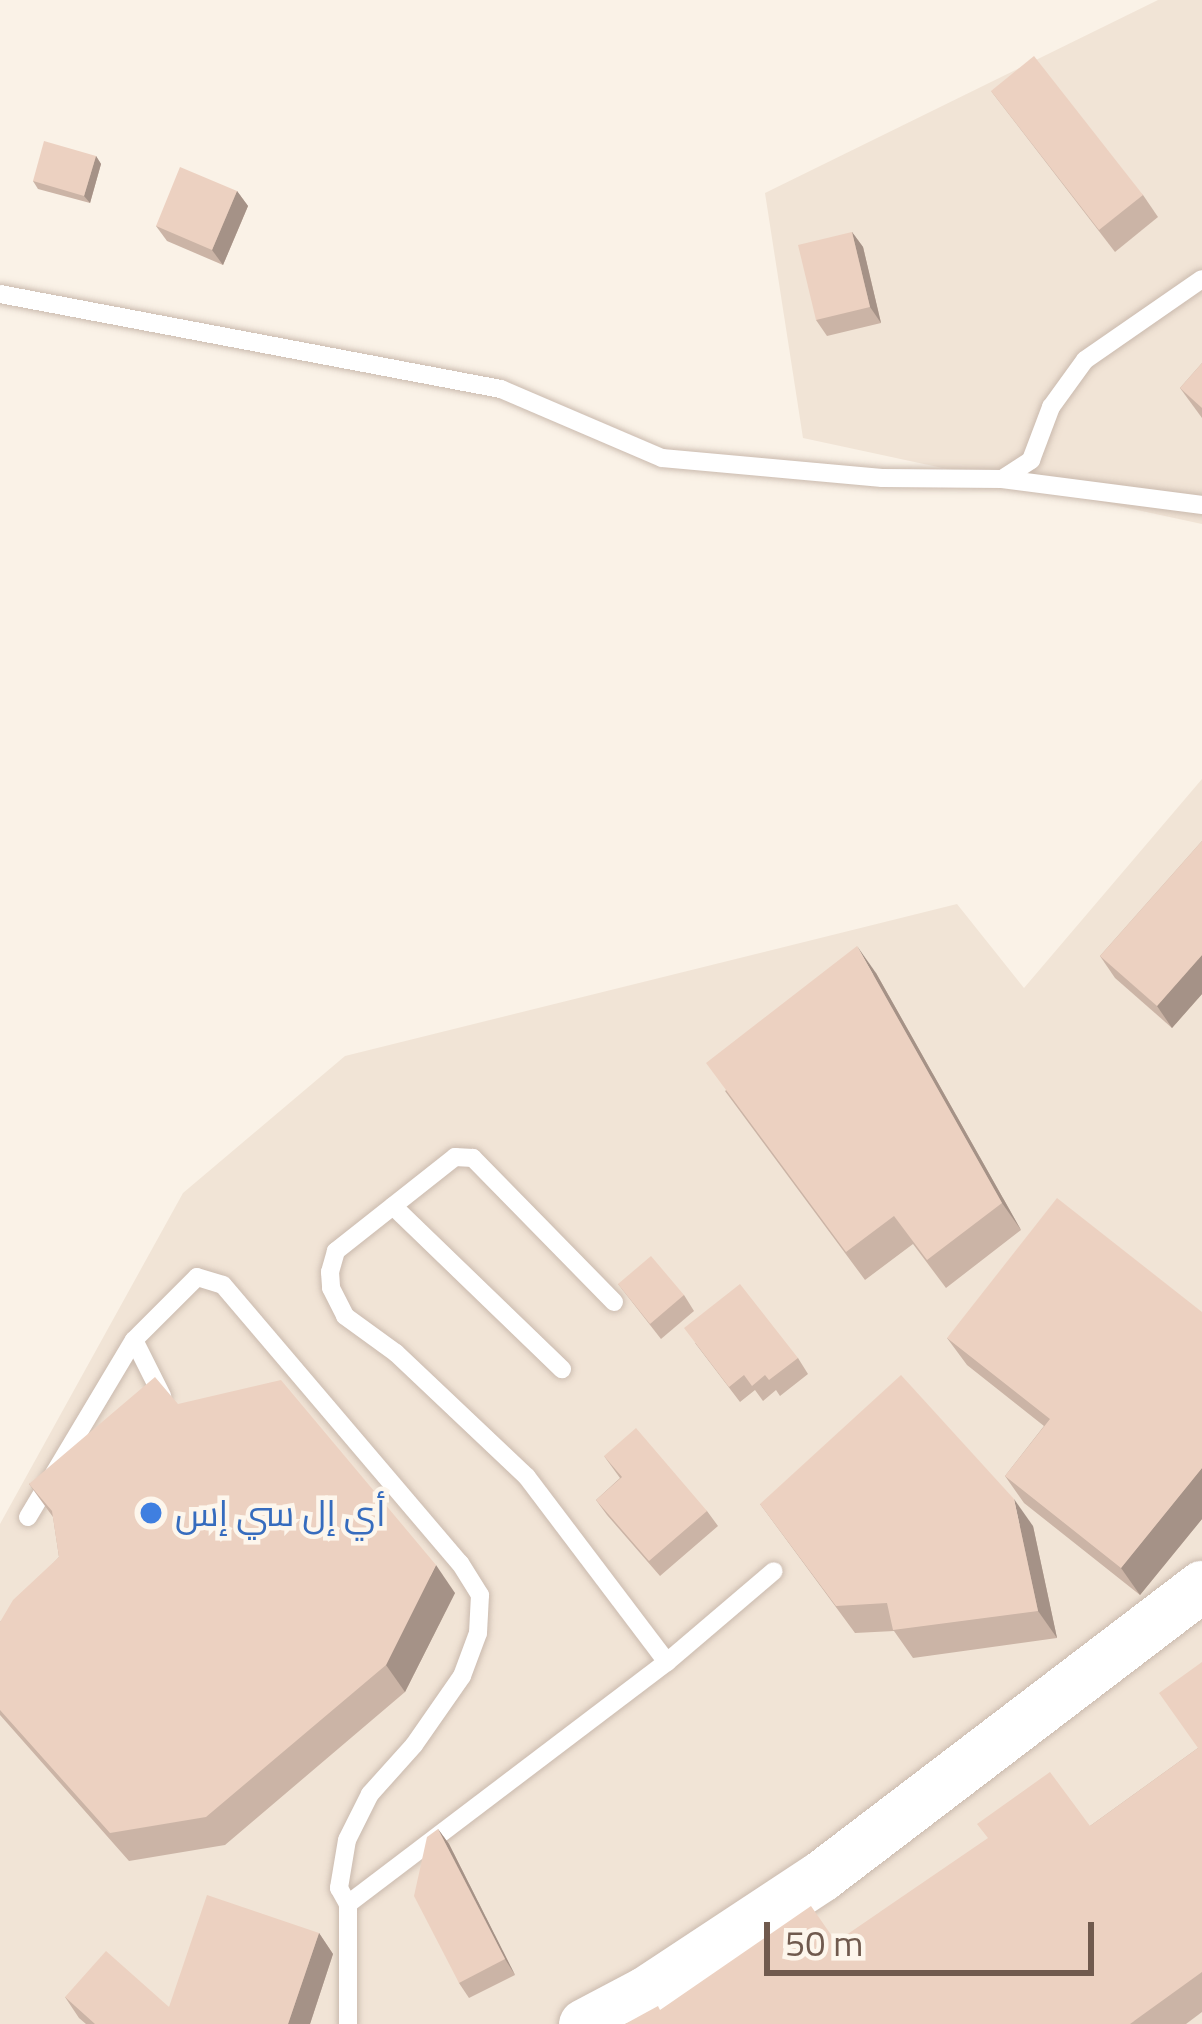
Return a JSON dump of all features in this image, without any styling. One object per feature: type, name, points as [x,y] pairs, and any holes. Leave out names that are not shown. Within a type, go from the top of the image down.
[{"type":"street","points":[[584,2024],[645,1992],[821,1876],[1202,1586]]},
{"type":"lane","points":[[1002,479],[1031,460],[1051,407],[1085,360],[1202,279]]},
{"type":"lane","points":[[0,294],[501,389],[662,458],[882,478],[1002,479],[1202,505]]},
{"type":"lane","points":[[614,1302],[472,1158],[455,1157],[337,1251],[331,1288],[345,1316],[396,1353],[527,1478],[668,1662]]},
{"type":"lane","points":[[393,1206],[562,1369]]},
{"type":"lane","points":[[28,1517],[134,1340],[196,1277],[223,1285],[460,1563],[479,1595],[478,1634],[462,1676],[414,1745],[370,1794],[346,1840],[339,1888],[348,1904],[348,2024]]},
{"type":"lane","points":[[134,1340],[161,1396]]},
{"type":"lane","points":[[348,1904],[668,1662],[773,1571]]},
{"type":"shaded area","points":[[1158,0],[1202,0],[1202,524],[803,438],[765,193]]},
{"type":"shaded area","points":[[1202,779],[1202,2024],[0,2024],[0,1524],[183,1193],[345,1056],[957,904],[1024,988]]},
{"type":"building","points":[[1034,56],[1143,195],[1099,230],[991,91]]},
{"type":"building","points":[[44,141],[96,156],[84,196],[33,181]]},
{"type":"building","points":[[180,167],[237,191],[212,250],[156,226]]},
{"type":"building","points":[[852,232],[870,307],[816,320],[798,245]]},
{"type":"building","points":[[1202,363],[1202,408],[1180,388]]},
{"type":"building","points":[[1202,841],[1202,955],[1157,1006],[1100,956]]},
{"type":"building","points":[[857,946],[1002,1203],[927,1260],[894,1216],[846,1252],[706,1063]]},
{"type":"building","points":[[1057,1198],[1202,1312],[1202,1468],[1121,1568],[1005,1476],[1050,1419],[947,1338]]},
{"type":"building","points":[[651,1256],[684,1295],[650,1324],[618,1284]]},
{"type":"building","points":[[740,1284],[798,1358],[769,1380],[765,1375],[752,1386],[744,1375],[729,1387],[684,1328]]},
{"type":"building","points":[[901,1375],[1014,1499],[1038,1611],[893,1630],[887,1603],[836,1606],[760,1504]]},
{"type":"building","points":[[155,1377],[178,1404],[281,1380],[436,1565],[386,1665],[206,1817],[110,1833],[0,1710],[0,1622],[13,1600],[59,1557],[52,1511],[29,1484]]},
{"type":"building","points":[[636,1428],[707,1511],[649,1561],[596,1500],[622,1477],[604,1456]]},
{"type":"building","points":[[1202,1662],[1202,1972],[1130,2024],[625,2024],[658,2006],[660,2010],[811,1906],[836,1942],[988,1838],[977,1824],[1050,1772],[1090,1826],[1198,1748],[1159,1693]]},
{"type":"building","points":[[438,1829],[505,1959],[459,1983],[414,1896],[427,1837]]},
{"type":"building","points":[[207,1895],[319,1933],[288,2024],[95,2024],[65,1997],[106,1951],[169,2007]]},
{"type":"place","name":"أي إل سي إس","points":[[151,1513]]}]
